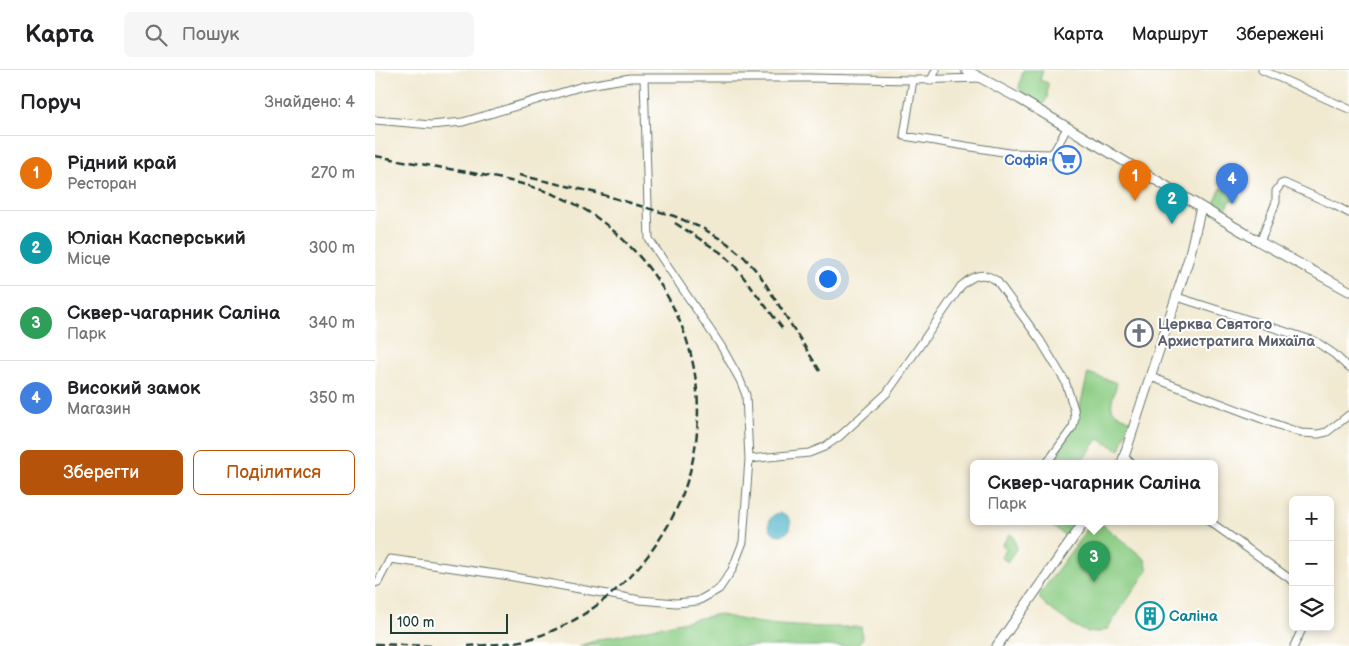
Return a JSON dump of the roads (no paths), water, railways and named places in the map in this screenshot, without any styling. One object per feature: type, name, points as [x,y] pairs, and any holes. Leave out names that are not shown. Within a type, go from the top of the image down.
[{"type":"street","points":[[931,80],[936,70]]},
{"type":"street","points":[[966,70],[1260,242],[1349,291]]},
{"type":"street","points":[[1262,70],[1349,109]]},
{"type":"street","points":[[375,120],[415,124],[463,122],[609,80],[644,78],[931,80],[981,78]]},
{"type":"street","points":[[375,583],[378,582],[390,558],[503,575],[640,600],[676,603],[699,601],[719,589],[732,570],[743,542],[749,459],[746,395],[740,380],[708,325],[649,239],[644,78]]},
{"type":"street","points":[[913,80],[904,136],[1009,153],[1051,154],[1067,128]]},
{"type":"street","points":[[1260,242],[1276,202],[1276,191],[1281,184],[1320,198],[1349,213]]},
{"type":"street","points":[[1126,460],[1189,258],[1201,207]]},
{"type":"street","points":[[749,459],[809,453],[824,447],[840,436],[887,393],[961,286],[973,276],[981,274],[997,281],[1040,340],[1065,381],[1075,418],[1073,427],[1049,460]]},
{"type":"street","points":[[1177,297],[1315,341],[1330,350],[1349,368]]},
{"type":"street","points":[[1151,377],[1301,433],[1318,434],[1327,432],[1349,415]]},
{"type":"street","points":[[997,646],[1082,525]]},
{"type":"street","points":[[1215,525],[1289,578]]},
{"type":"street","points":[[1294,646],[1301,631]]},
{"type":"water","points":[[780,513],[788,516],[791,524],[788,532],[780,535],[772,532],[769,524],[772,516]]},
{"type":"railway","points":[[375,156],[516,182],[551,193],[584,209],[600,220],[640,258],[670,301],[689,348],[698,398],[695,448],[682,497],[657,543],[621,585],[600,603],[577,618],[552,631],[525,640],[468,646]]},
{"type":"railway","points":[[519,175],[597,193],[674,216],[704,229],[727,243],[744,257],[760,275],[820,371]]},
{"type":"railway","points":[[675,223],[720,252],[735,266],[783,329]]},
{"type":"railway","points":[[375,644],[431,646]]},
{"type":"place","name":"Софія","points":[[1067,160]]},
{"type":"place","name":"Рідний край","points":[[1135,201]]},
{"type":"place","name":"Високий замок","points":[[1232,204]]},
{"type":"place","name":"Юліан Касперський","points":[[1172,224]]},
{"type":"place","name":"Церква Святого Архистратига Михаїла","points":[[1139,333]]},
{"type":"place","name":"Сквер-чагарник Саліна","points":[[1094,582]]},
{"type":"place","name":"Саліна","points":[[1150,616]]}]
